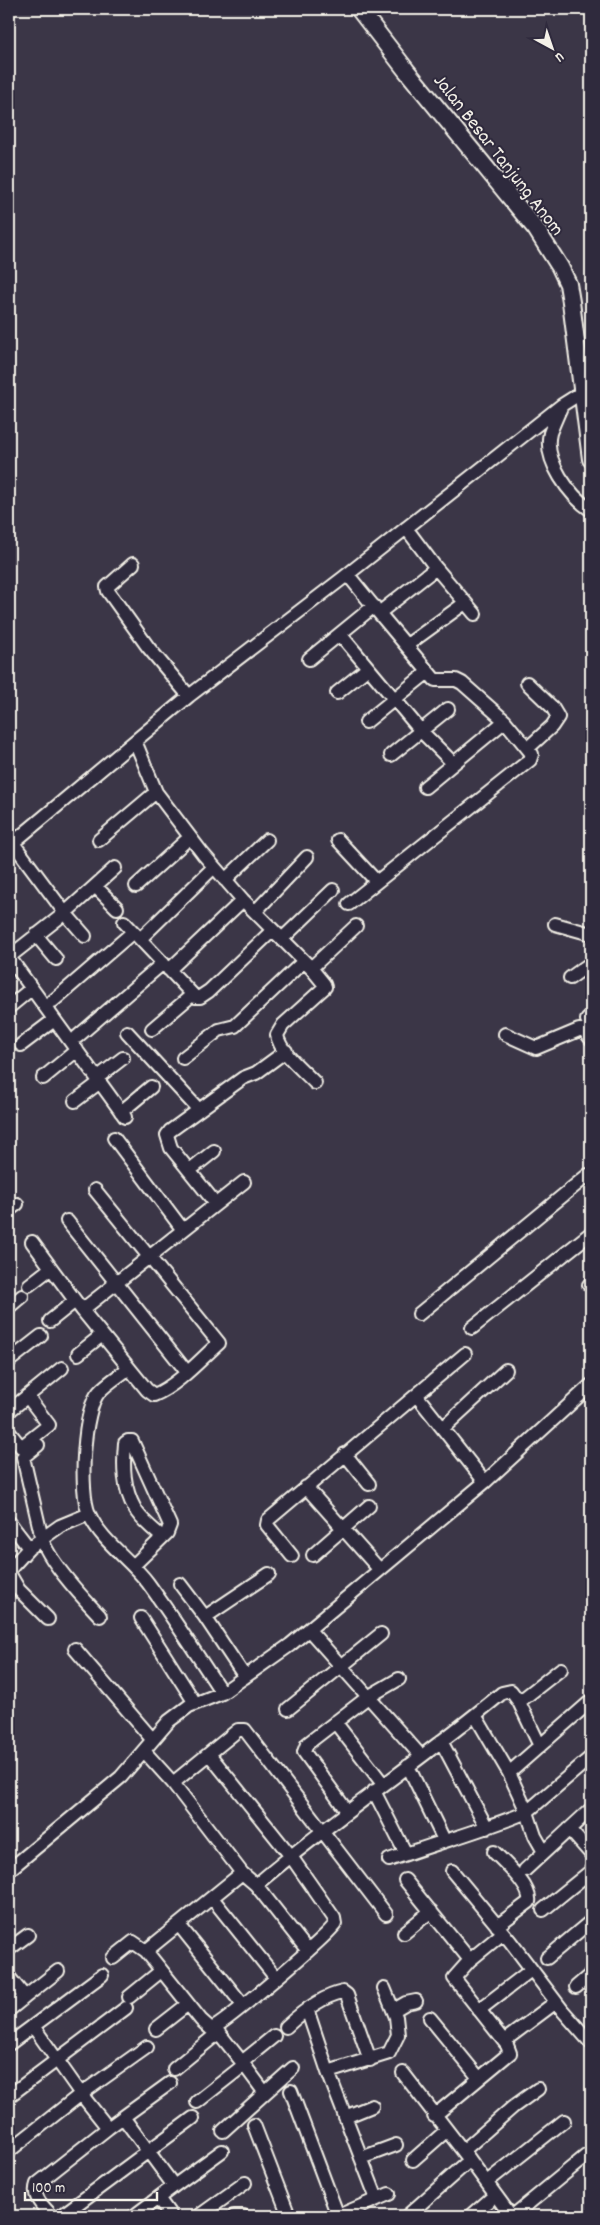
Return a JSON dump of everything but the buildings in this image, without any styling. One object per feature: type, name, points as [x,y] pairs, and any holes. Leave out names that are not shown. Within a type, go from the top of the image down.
[{"type":"main road","name":"Jalan Besar Tanjung Anom","points":[[359,9],[406,70],[520,208],[560,267],[568,284],[571,302],[581,393],[591,459]]},
{"type":"street","points":[[85,936],[64,913],[11,844],[189,696],[348,575],[562,405],[581,393]]},
{"type":"street","points":[[562,405],[550,435],[550,455],[565,487],[578,501],[591,510]]},
{"type":"street","points":[[406,528],[436,568],[475,614]]},
{"type":"street","points":[[133,564],[116,578],[108,587],[108,591],[148,647],[189,696]]},
{"type":"street","points":[[309,658],[340,634],[436,568]]},
{"type":"street","points":[[348,575],[438,682],[456,680],[462,683],[505,721],[532,754],[530,760],[349,904]]},
{"type":"street","points":[[407,645],[465,603]]},
{"type":"street","points":[[340,634],[421,731],[453,763]]},
{"type":"street","points":[[337,693],[368,668]]},
{"type":"street","points":[[366,722],[428,672]]},
{"type":"street","points":[[527,683],[552,707],[558,717],[552,726],[528,748]]},
{"type":"street","points":[[391,756],[448,710]]},
{"type":"street","points":[[425,786],[505,721]]},
{"type":"street","points":[[135,741],[156,792],[190,837],[224,880],[307,964],[325,987],[279,1030],[277,1035],[278,1041],[286,1052],[315,1083]]},
{"type":"street","points":[[99,840],[156,792]]},
{"type":"street","points":[[136,886],[190,837]]},
{"type":"street","points":[[224,880],[268,840]]},
{"type":"street","points":[[338,840],[376,881]]},
{"type":"street","points":[[255,912],[307,857]]},
{"type":"street","points":[[53,1001],[136,936],[214,867]]},
{"type":"street","points":[[115,868],[64,913],[9,957],[54,1020],[77,1044],[98,1080],[123,1114],[151,1087]]},
{"type":"street","points":[[95,886],[116,908]]},
{"type":"street","points":[[124,922],[192,995],[200,997],[333,890]]},
{"type":"street","points":[[43,1078],[77,1044],[243,900]]},
{"type":"street","points":[[555,924],[591,934]]},
{"type":"street","points":[[183,1058],[219,1030],[235,1026],[307,964],[356,926]]},
{"type":"street","points":[[36,936],[56,959]]},
{"type":"street","points":[[570,978],[591,963]]},
{"type":"street","points":[[9,1007],[31,989]]},
{"type":"street","points":[[152,1029],[192,995]]},
{"type":"street","points":[[21,1045],[54,1020]]},
{"type":"street","points":[[505,1034],[536,1048],[579,1030],[584,1030],[591,1039]]},
{"type":"street","points":[[126,1032],[199,1110]]},
{"type":"street","points":[[216,1204],[172,1148],[167,1135],[243,1078],[256,1074],[286,1052]]},
{"type":"street","points":[[75,1101],[123,1058]]},
{"type":"street","points":[[114,1138],[183,1230]]},
{"type":"street","points":[[190,1170],[214,1151]]},
{"type":"street","points":[[419,1314],[588,1175],[591,1180]]},
{"type":"street","points":[[50,1321],[116,1284],[244,1182]]},
{"type":"street","points":[[32,1242],[102,1335],[147,1390],[154,1395],[187,1372],[219,1343],[148,1258],[95,1190]]},
{"type":"street","points":[[67,1221],[187,1372]]},
{"type":"street","points":[[472,1328],[591,1234]]},
{"type":"street","points":[[29,1285],[51,1268]]},
{"type":"street","points":[[9,1307],[22,1296]]},
{"type":"street","points":[[78,1354],[102,1335]]},
{"type":"street","points":[[9,1361],[41,1336]]},
{"type":"street","points":[[292,1556],[267,1525],[268,1520],[465,1354]]},
{"type":"street","points":[[9,1411],[62,1368]]},
{"type":"street","points":[[129,1368],[98,1393],[94,1405],[85,1438],[83,1471],[83,1487],[88,1514],[109,1543],[134,1565],[171,1615],[222,1693]]},
{"type":"street","points":[[443,1428],[506,1370]]},
{"type":"street","points":[[9,1870],[109,1788],[144,1751],[168,1721],[195,1704],[222,1693],[309,1630],[360,1588],[378,1569],[485,1482],[591,1385]]},
{"type":"street","points":[[9,1432],[21,1447],[49,1425],[27,1396]]},
{"type":"street","points":[[417,1396],[485,1482]]},
{"type":"street","points":[[134,1565],[162,1537],[169,1530],[170,1525],[132,1440],[128,1440],[125,1443],[123,1466],[126,1486],[135,1510],[162,1537]]},
{"type":"street","points":[[38,1444],[23,1457],[40,1530],[40,1540],[71,1584],[100,1616]]},
{"type":"street","points":[[345,1454],[369,1484]]},
{"type":"street","points":[[306,1487],[378,1569]]},
{"type":"street","points":[[313,1555],[369,1506]]},
{"type":"street","points":[[48,1619],[19,1590],[9,1571],[29,1548],[40,1540],[60,1526],[88,1514]]},
{"type":"street","points":[[9,1522],[29,1548]]},
{"type":"street","points":[[205,1617],[269,1574]]},
{"type":"street","points":[[180,1584],[205,1617],[245,1677]]},
{"type":"street","points":[[141,1618],[195,1704]]},
{"type":"street","points":[[309,1630],[420,1755]]},
{"type":"street","points":[[288,1709],[381,1634]]},
{"type":"street","points":[[75,1649],[152,1739]]},
{"type":"street","points":[[519,1702],[561,1669]]},
{"type":"street","points":[[347,1810],[304,1752],[307,1744],[368,1697],[400,1678]]},
{"type":"street","points":[[256,1885],[347,1810],[408,1766],[420,1755],[442,1741],[502,1693],[511,1691],[519,1702],[540,1746]]},
{"type":"street","points":[[509,1773],[591,1700]]},
{"type":"street","points":[[476,1715],[509,1773],[527,1812],[535,1836],[543,1850],[546,1850]]},
{"type":"street","points":[[335,1722],[379,1787],[406,1854]]},
{"type":"street","points":[[173,1783],[238,1730],[244,1730],[386,1914]]},
{"type":"street","points":[[442,1741],[487,1828]]},
{"type":"street","points":[[144,1751],[173,1783],[242,1873],[256,1885],[308,1951]]},
{"type":"street","points":[[174,2069],[243,2004],[331,1931],[335,1924],[334,1918],[290,1856],[209,1754]]},
{"type":"street","points":[[389,1860],[444,1840],[487,1828],[527,1812],[591,1757]]},
{"type":"street","points":[[408,1766],[444,1840]]},
{"type":"street","points":[[525,1870],[591,1809]]},
{"type":"street","points":[[569,1828],[591,1854]]},
{"type":"street","points":[[434,2116],[510,2053],[510,2049],[454,1978],[455,1974],[529,1902],[530,1897],[521,1882],[494,1852]]},
{"type":"street","points":[[452,1871],[591,2043]]},
{"type":"street","points":[[543,1910],[591,1871]]},
{"type":"street","points":[[146,1951],[242,1873]]},
{"type":"street","points":[[405,1880],[470,1960]]},
{"type":"street","points":[[212,1898],[276,1978]]},
{"type":"street","points":[[404,1933],[431,1911]]},
{"type":"street","points":[[547,1958],[591,1920]]},
{"type":"street","points":[[179,1925],[243,2004]]},
{"type":"street","points":[[9,1949],[28,1935]]},
{"type":"street","points":[[113,1958],[134,1942],[146,1951],[208,2028],[216,2030],[266,2093]]},
{"type":"street","points":[[9,2010],[58,1970]]},
{"type":"street","points":[[478,2010],[531,1970]]},
{"type":"street","points":[[9,2096],[128,2003],[161,1971]]},
{"type":"street","points":[[576,1987],[591,1974]]},
{"type":"street","points":[[9,2044],[102,1975]]},
{"type":"street","points":[[9,1977],[25,1997]]},
{"type":"street","points":[[328,2072],[389,2053],[398,2035],[396,2016],[384,1988]]},
{"type":"street","points":[[286,2027],[307,2009],[332,1994],[343,1992],[347,1995],[370,2060]]},
{"type":"street","points":[[394,2010],[416,2000]]},
{"type":"street","points":[[504,2042],[556,2002]]},
{"type":"street","points":[[156,2028],[188,2004]]},
{"type":"street","points":[[292,2091],[338,2216],[383,2197],[361,2158],[328,2072],[307,2009]]},
{"type":"street","points":[[430,2018],[479,2078]]},
{"type":"street","points":[[33,2026],[56,2060],[108,2128]]},
{"type":"street","points":[[197,2102],[274,2036]]},
{"type":"street","points":[[9,2151],[81,2094],[147,2047]]},
{"type":"street","points":[[223,2131],[293,2068]]},
{"type":"street","points":[[403,2074],[512,2216],[586,2156]]},
{"type":"street","points":[[170,2083],[108,2128],[37,2184],[35,2190],[37,2200],[53,2216],[149,2152],[193,2118]]},
{"type":"street","points":[[407,2216],[509,2110],[538,2089]]},
{"type":"street","points":[[345,2117],[372,2106]]},
{"type":"street","points":[[123,2117],[174,2186]]},
{"type":"street","points":[[487,2182],[564,2121]]},
{"type":"street","points":[[254,2125],[289,2216]]},
{"type":"street","points":[[413,2160],[447,2130]]},
{"type":"street","points":[[361,2158],[396,2145]]},
{"type":"street","points":[[134,2216],[222,2151]]},
{"type":"street","points":[[199,2216],[244,2183]]},
{"type":"street","points":[[471,2216],[495,2195]]},
{"type":"street","points":[[158,2198],[171,2216]]},
{"type":"street","points":[[234,2216],[243,2216]]}]
